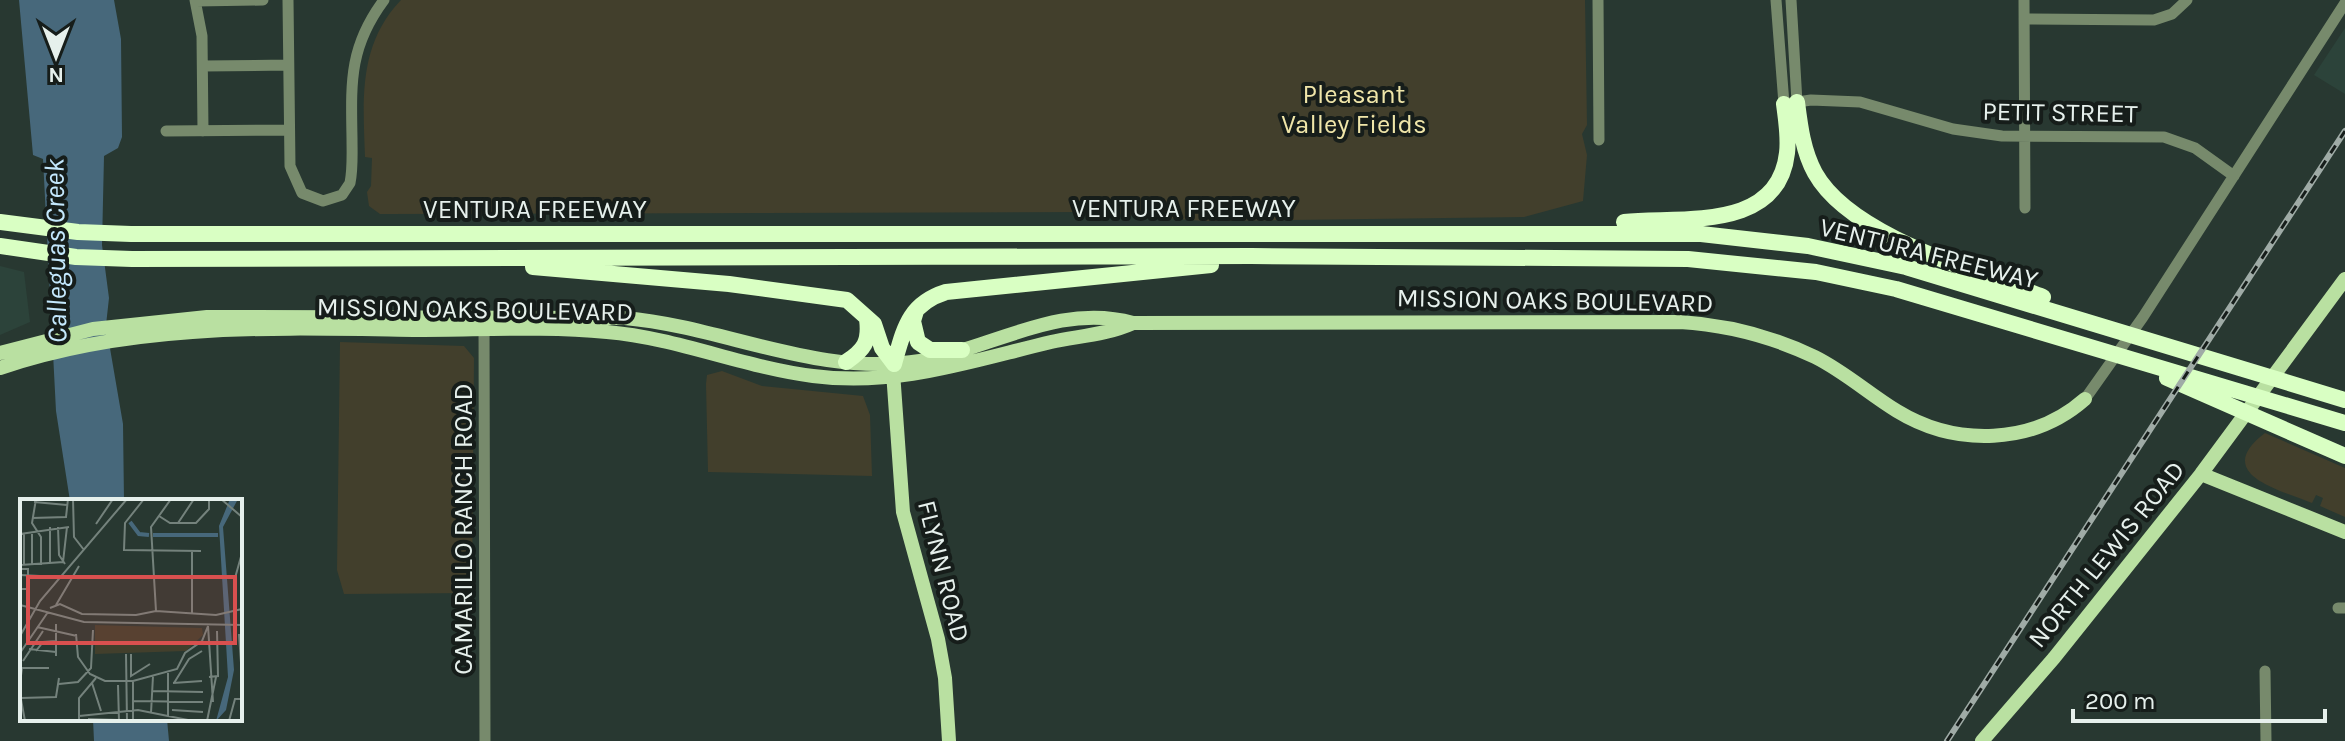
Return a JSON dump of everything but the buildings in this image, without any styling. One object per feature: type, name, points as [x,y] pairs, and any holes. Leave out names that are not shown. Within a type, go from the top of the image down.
[{"type":"highway","points":[[1535,231],[1642,220],[1721,217],[1753,206],[1775,186],[1785,164],[1790,103]]},
{"type":"highway","points":[[1790,103],[1815,173],[1828,193],[1853,216],[1950,261],[2051,300],[2077,318]]},
{"type":"highway","name":"VENTURA FREEWAY","points":[[0,222],[28,227],[131,234],[1535,231],[1701,234],[1808,246],[1919,270],[2210,359],[2319,387]]},
{"type":"highway","name":"VENTURA FREEWAY","points":[[0,246],[23,251],[132,259],[1300,256],[1688,259],[1816,272],[1896,289],[2345,423]]},
{"type":"highway","points":[[893,371],[903,327],[917,306],[946,292],[1300,256]]},
{"type":"highway","points":[[504,260],[549,270],[729,284],[847,300],[866,314],[893,371]]},
{"type":"highway","points":[[917,306],[913,321],[918,342],[930,350],[962,350]]},
{"type":"highway","points":[[846,362],[859,353],[867,341],[866,314]]},
{"type":"highway","points":[[2107,352],[2345,456]]},
{"type":"highway","points":[[2319,387],[2345,389]]},
{"type":"highway","points":[[2319,387],[2345,400]]},
{"type":"main road","name":"NORTH LEWIS ROAD","points":[[1982,741],[2054,658],[2201,474],[2343,288]]},
{"type":"main road","name":"MISSION OAKS BOULEVARD","points":[[146,329],[207,317],[412,317],[627,334],[814,377],[947,370],[1052,342],[1110,333],[1133,323]]},
{"type":"main road","points":[[329,329],[346,322],[398,322],[412,317]]},
{"type":"main road","name":"MISSION OAKS BOULEVARD","points":[[0,368],[28,352],[93,329],[329,329],[644,320],[778,352],[893,371],[1074,318],[1112,317],[1133,323],[1722,325],[1749,331],[1816,358],[1918,422],[1953,433],[1977,436],[2034,429],[2062,417],[2085,399]]},
{"type":"main road","name":"MISSION OAKS BOULEVARD","points":[[0,353],[28,352]]},
{"type":"main road","name":"FLYNN ROAD","points":[[893,371],[903,512],[938,639],[945,678],[949,741]]},
{"type":"main road","points":[[2201,474],[2345,532]]},
{"type":"street","points":[[203,131],[201,23],[196,1],[263,0]]},
{"type":"street","points":[[288,0],[291,174],[302,193],[323,201],[342,195],[352,176],[351,80],[356,49],[368,22],[384,0]]},
{"type":"street","points":[[1598,0],[1599,140]]},
{"type":"street","points":[[1776,0],[1790,103]]},
{"type":"street","points":[[1790,103],[1791,0]]},
{"type":"street","points":[[2024,0],[2025,208]]},
{"type":"street","points":[[2024,19],[2154,20],[2172,14],[2187,0]]},
{"type":"street","points":[[2085,399],[2143,317],[2345,3]]},
{"type":"street","points":[[203,66],[288,65]]},
{"type":"street","name":"PETIT STREET","points":[[1790,103],[1860,102],[1953,129],[2025,137],[2173,139],[2195,148],[2234,176]]},
{"type":"street","points":[[166,131],[289,130]]},
{"type":"street","name":"CAMARILLO RANCH ROAD","points":[[484,324],[485,741]]},
{"type":"street","points":[[2265,671],[2266,741]]},
{"type":"shaded area","points":[[2345,28],[2345,94],[2314,75]]},
{"type":"shaded area","points":[[0,266],[24,272],[30,322],[0,335]]},
{"type":"green space","name":"Pleasant Valley Fields","points":[[401,0],[1585,0],[1587,125],[1582,134],[1587,155],[1583,201],[1524,217],[1204,221],[1090,212],[380,214],[369,206],[367,192],[371,186],[372,158],[365,157],[364,94],[370,54],[377,35]]},
{"type":"green space","points":[[340,342],[464,346],[474,358],[472,593],[344,594],[337,570]]},
{"type":"green space","points":[[722,371],[762,386],[863,396],[870,415],[872,476],[708,472],[707,375]]},
{"type":"green space","points":[[2265,433],[2345,468],[2345,517],[2320,506],[2323,498],[2316,495],[2312,503],[2269,486],[2248,470],[2245,459],[2250,447]]},
{"type":"water","name":"Calleguas Creek","points":[[19,0],[114,0],[121,39],[122,137],[118,148],[104,156],[102,245],[109,298],[106,325],[123,424],[124,499],[70,499],[56,411],[43,159],[33,155]]},
{"type":"water","points":[[93,721],[167,721],[169,741],[94,741]]},
{"type":"railway","points":[[1947,741],[2345,131]]}]
